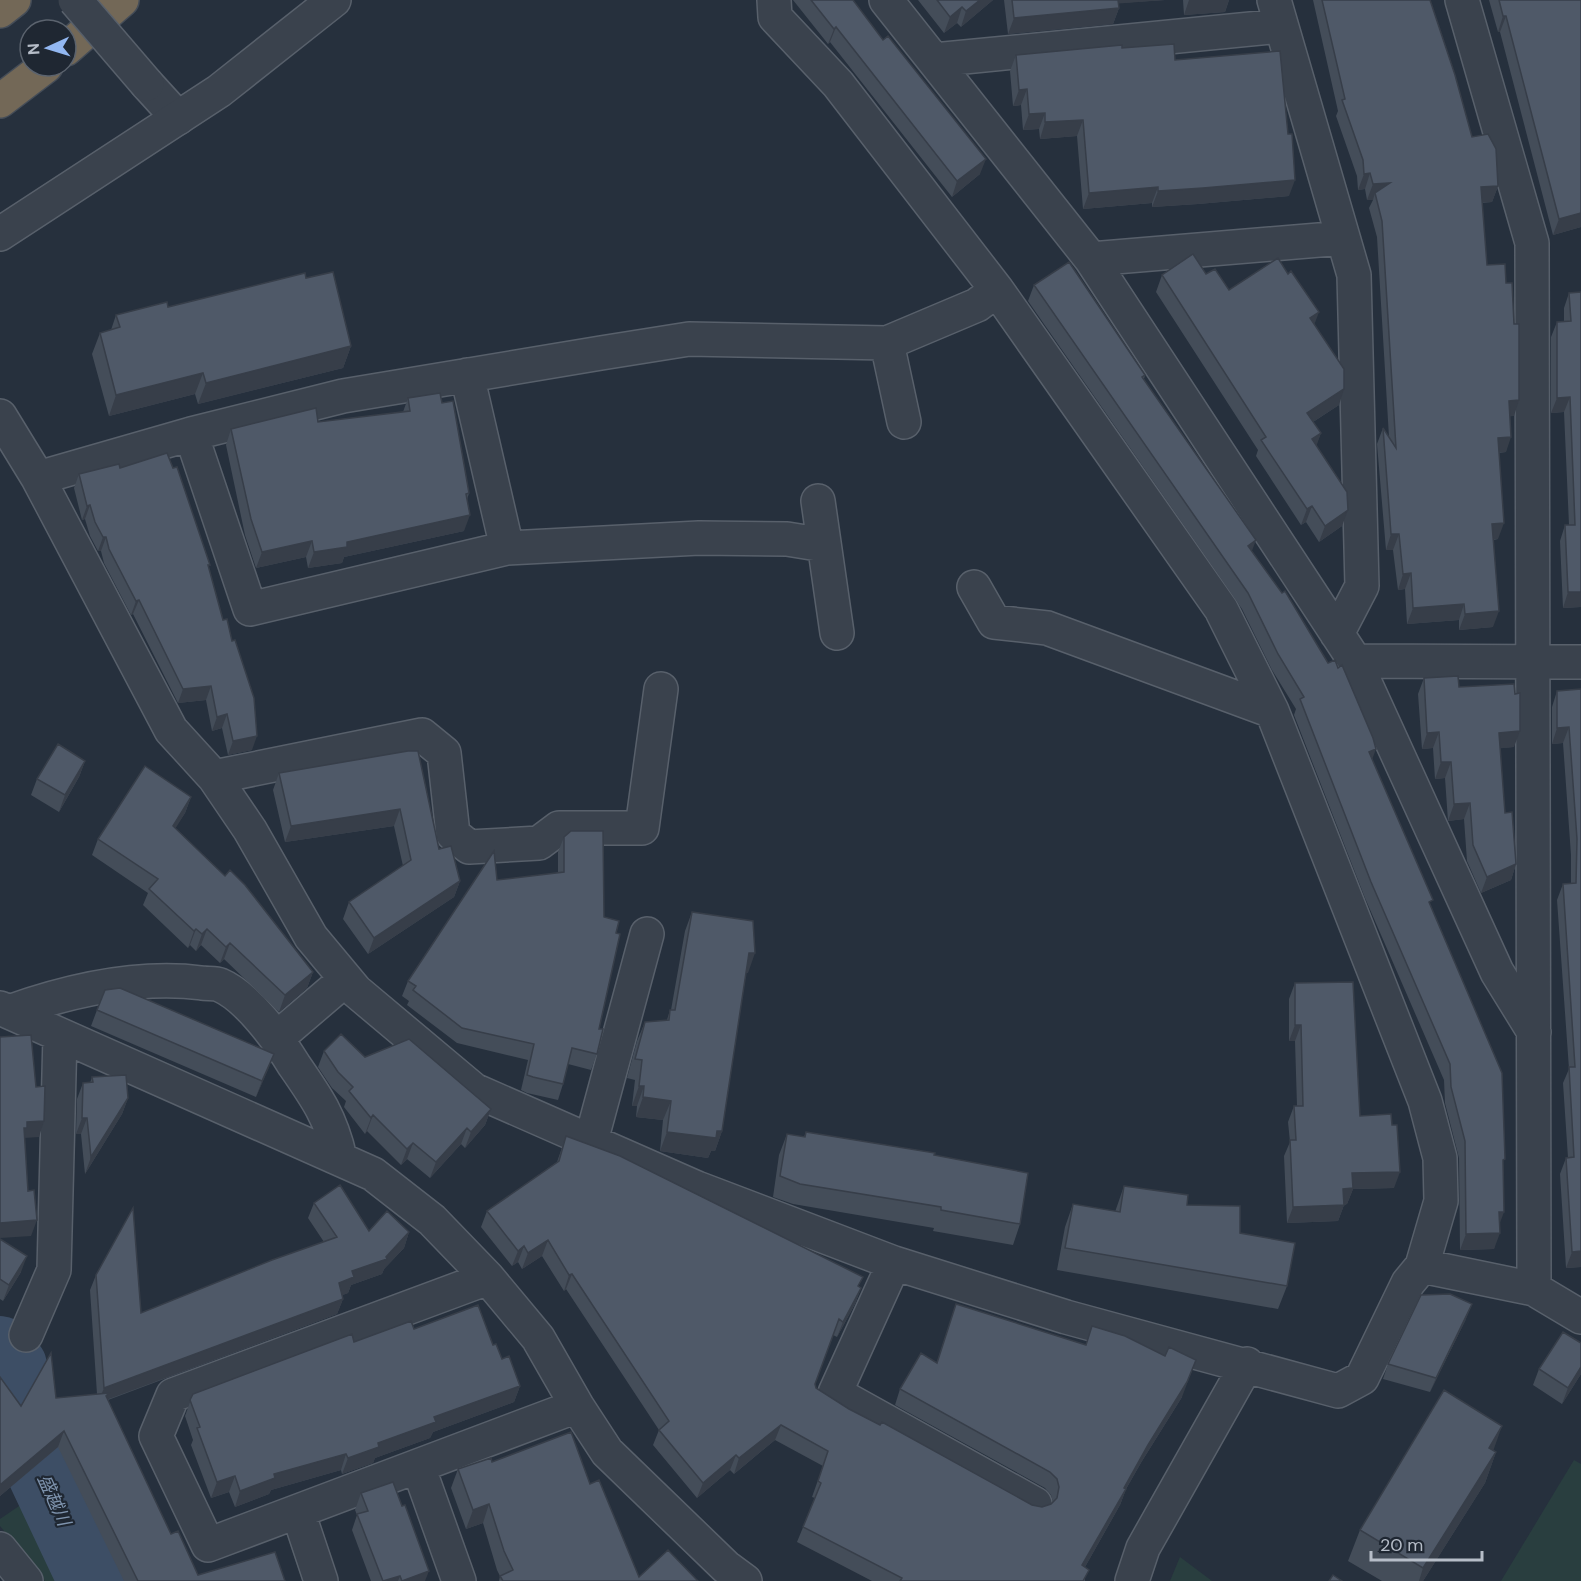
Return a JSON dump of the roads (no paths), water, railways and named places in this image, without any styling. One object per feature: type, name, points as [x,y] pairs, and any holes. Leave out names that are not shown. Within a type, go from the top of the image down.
[{"type":"highway","points":[[0,11],[14,0]]},
{"type":"highway","points":[[78,38],[122,0]]},
{"type":"highway","points":[[0,101],[30,78]]},
{"type":"street","points":[[75,0],[178,118]]},
{"type":"street","points":[[0,234],[219,91],[334,0]]},
{"type":"street","points":[[0,416],[38,478],[171,730],[214,777],[250,830],[311,937],[356,991],[474,1090],[697,1188],[894,1263],[1066,1317],[1247,1364],[1338,1391],[1362,1378],[1408,1283],[1422,1266],[1441,1201],[1440,1158],[1425,1101],[1272,711],[1221,609],[997,290],[838,84],[775,17],[774,0]]},
{"type":"street","points":[[886,0],[1091,259],[1355,661],[1497,972],[1534,1032]]},
{"type":"street","points":[[1462,0],[1532,243],[1534,1289]]},
{"type":"street","points":[[934,60],[1277,13],[1354,275],[1362,586],[1337,634]]},
{"type":"street","points":[[1091,259],[1343,238]]},
{"type":"street","points":[[38,478],[191,434],[343,396],[688,339],[887,343],[977,304],[997,290]]},
{"type":"street","points":[[887,343],[904,422]]},
{"type":"street","points":[[467,375],[507,548]]},
{"type":"street","points":[[191,434],[250,609],[507,548],[699,538],[787,539],[824,545]]},
{"type":"street","points":[[818,501],[837,633]]},
{"type":"street","points":[[974,586],[994,622],[1047,628],[1272,711]]},
{"type":"street","points":[[1355,661],[1581,662]]},
{"type":"street","points":[[214,777],[422,735],[444,753],[453,834],[469,847],[539,843],[560,828],[642,828],[661,689]]},
{"type":"street","points":[[591,1141],[647,934]]},
{"type":"street","points":[[4,1010],[84,990],[174,979],[220,985],[251,1009],[277,1038],[324,1109],[333,1128],[340,1158]]},
{"type":"street","points":[[277,1038],[346,979]]},
{"type":"street","points":[[4,1010],[373,1173],[432,1220],[488,1278],[538,1338],[577,1406],[608,1452],[726,1568],[745,1581]]},
{"type":"street","points":[[26,1335],[54,1270],[60,1035]]},
{"type":"street","points":[[894,1263],[835,1393],[1035,1504]]},
{"type":"street","points":[[1422,1266],[1534,1289],[1581,1317]]},
{"type":"street","points":[[488,1278],[173,1395],[156,1436],[208,1545],[577,1406]]},
{"type":"street","points":[[1132,1581],[1143,1548],[1247,1364]]},
{"type":"street","points":[[418,1466],[459,1581]]},
{"type":"street","points":[[298,1512],[321,1581]]},
{"type":"street","points":[[0,1549],[26,1581]]},
{"type":"waterway","name":"盛越川","points":[[0,1349],[14,1366],[33,1452],[40,1473],[91,1581]]}]
